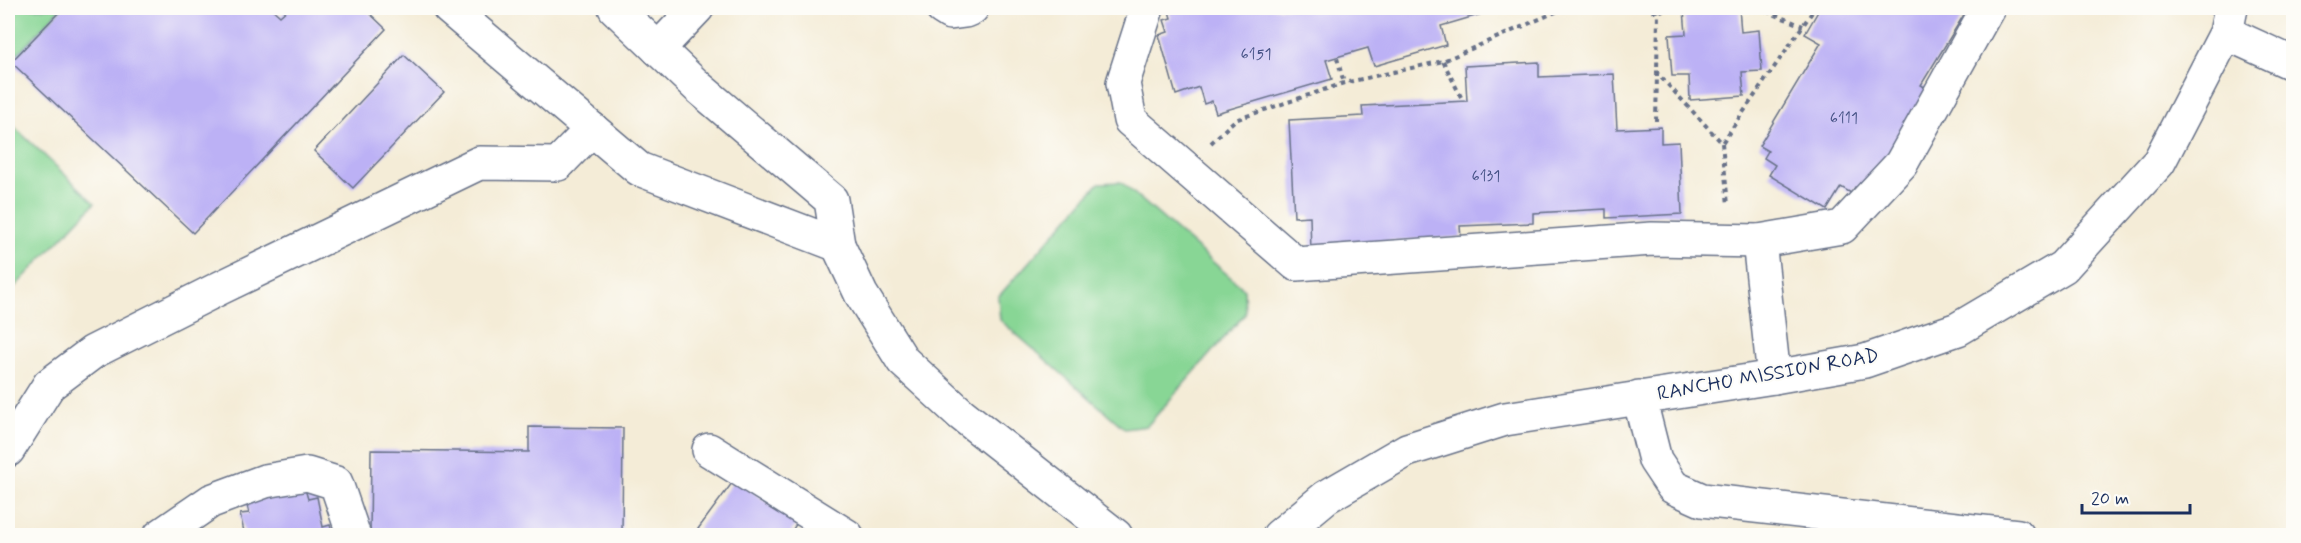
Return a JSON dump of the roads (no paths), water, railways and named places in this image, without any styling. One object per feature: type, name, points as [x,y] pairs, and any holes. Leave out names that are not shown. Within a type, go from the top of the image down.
[{"type":"main road","points":[[450,8],[639,169],[838,245]]},
{"type":"main road","points":[[615,8],[698,87],[831,200],[838,245],[861,294],[903,361],[960,414],[1116,536]]},
{"type":"main road","points":[[658,49],[697,8]]},
{"type":"main road","points":[[942,8],[950,13],[972,8]]},
{"type":"main road","points":[[1147,8],[1123,83],[1130,120],[1296,264],[1652,239],[1745,240],[1842,227],[1901,164],[1988,8]]},
{"type":"main road","points":[[2228,20],[2294,64]]},
{"type":"main road","name":"RANCHO MISSION ROAD","points":[[1279,536],[1326,497],[1407,450],[1505,419],[1774,378],[1865,361],[1959,329],[2063,267],[2159,162],[2228,20]]},
{"type":"main road","points":[[8,450],[49,385],[93,352],[479,162],[558,164],[592,129]]},
{"type":"main road","points":[[1745,240],[1774,378]]},
{"type":"main road","points":[[1639,397],[1655,460],[1673,487],[1702,500],[2018,536]]},
{"type":"main road","points":[[709,450],[847,536]]},
{"type":"main road","points":[[160,536],[211,501],[265,481],[307,474],[336,483],[354,536]]}]
